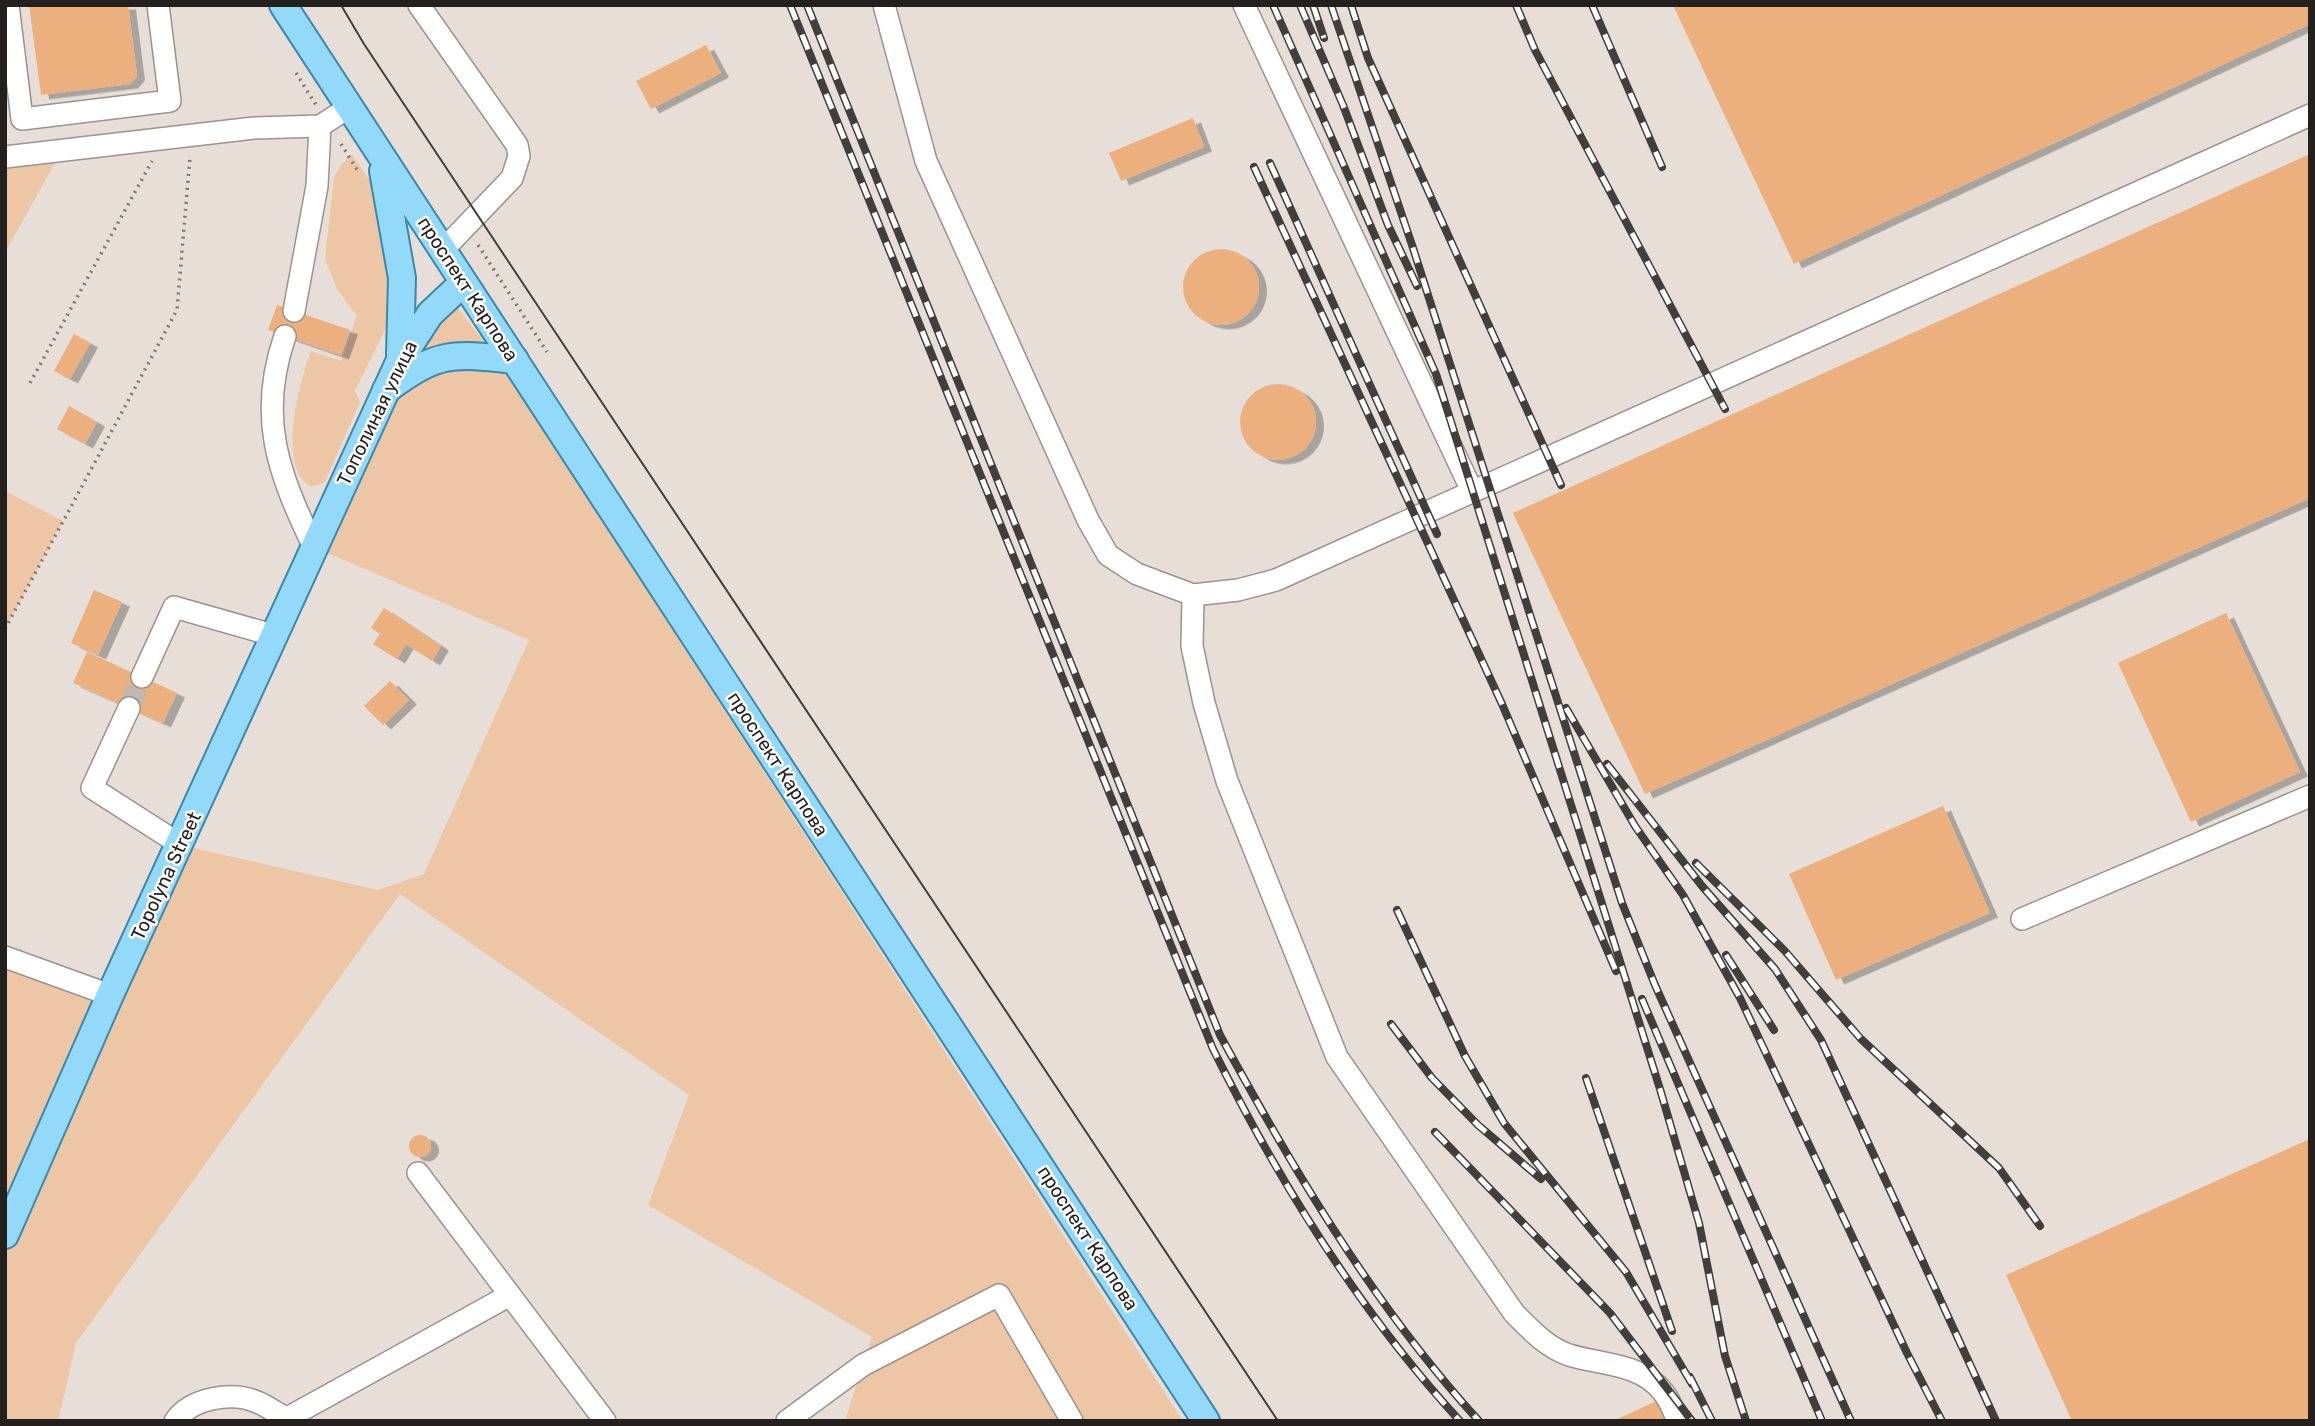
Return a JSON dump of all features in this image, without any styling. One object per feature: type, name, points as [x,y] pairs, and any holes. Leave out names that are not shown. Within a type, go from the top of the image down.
[{"type":"main road","name":"проспект Карпова","points":[[283,5],[1206,1421]]},
{"type":"main road","points":[[380,155],[402,278],[400,360]]},
{"type":"main road","name":"Тополиная улица","points":[[327,519],[400,360],[430,314],[463,283]]},
{"type":"main road","points":[[385,391],[426,363],[450,354],[515,360]]},
{"type":"main road","name":"Topolyna Street","points":[[5,1234],[110,995],[181,845],[327,519]]},
{"type":"street","points":[[8,5],[22,119],[170,101],[158,5]]},
{"type":"street","points":[[419,5],[517,145],[519,156],[512,178],[442,251]]},
{"type":"street","points":[[884,5],[926,161],[1088,520],[1108,555],[1137,574],[1193,595],[1238,590],[1276,580],[2310,115]]},
{"type":"street","points":[[1244,5],[1472,491]]},
{"type":"street","points":[[5,157],[254,128],[320,126],[348,107]]},
{"type":"street","points":[[294,311],[317,186],[320,126]]},
{"type":"street","points":[[285,336],[274,370],[270,416],[278,462],[314,547]]},
{"type":"street","points":[[1193,595],[1192,646],[1204,703],[1227,780],[1337,1057],[1514,1312],[1544,1342],[1568,1354],[1622,1366],[1647,1378],[1663,1392],[1678,1421]]},
{"type":"street","points":[[142,677],[174,607],[275,636]]},
{"type":"street","points":[[128,708],[92,788],[181,845]]},
{"type":"street","points":[[2022,919],[2310,796]]},
{"type":"street","points":[[5,957],[110,995]]},
{"type":"street","points":[[418,1173],[605,1421]]},
{"type":"street","points":[[174,1421],[198,1403],[227,1396],[255,1401],[284,1420],[510,1295]]},
{"type":"street","points":[[787,1421],[863,1365],[999,1295],[1072,1421]]},
{"type":"path","points":[[5,629],[177,310],[192,135]]},
{"type":"path","points":[[30,383],[165,139]]},
{"type":"path","points":[[466,225],[547,352]]},
{"type":"shaded area","points":[[62,150],[5,253],[5,157]]},
{"type":"shaded area","points":[[352,155],[374,186],[393,277],[392,326],[386,328],[355,391],[360,402],[325,482],[312,487],[301,477],[295,462],[294,423],[301,382],[311,351],[341,361],[357,316],[337,289],[325,259],[334,177]]},
{"type":"shaded area","points":[[440,284],[503,367],[1183,1421],[845,1421],[872,1337],[648,1205],[689,1095],[400,894],[76,1343],[58,1421],[5,1421],[5,957],[110,995],[181,845],[378,890],[424,874],[529,640],[314,547],[386,386]]},
{"type":"shaded area","points":[[5,491],[63,521],[5,629]]},
{"type":"building","points":[[29,5],[128,5],[137,76],[130,84],[41,95]]},
{"type":"building","points":[[1673,5],[2310,5],[2310,24],[1794,264]]},
{"type":"building","points":[[706,45],[721,73],[651,109],[636,81]]},
{"type":"building","points":[[1193,118],[1204,147],[1121,181],[1109,153]]},
{"type":"building","points":[[2310,154],[2310,498],[1645,794],[1513,513]]},
{"type":"building","points":[[1214,249],[1228,249],[1242,255],[1253,266],[1259,287],[1256,302],[1248,314],[1228,325],[1214,325],[1200,319],[1189,308],[1183,294],[1183,280],[1189,266],[1200,255]]},
{"type":"building","points":[[277,305],[350,330],[341,355],[268,330]]},
{"type":"building","points":[[74,334],[90,343],[70,379],[54,371]]},
{"type":"building","points":[[1278,384],[1293,387],[1305,395],[1313,407],[1316,422],[1313,437],[1305,449],[1293,457],[1278,460],[1263,457],[1251,449],[1243,437],[1240,422],[1243,407],[1251,395],[1263,387]]},
{"type":"building","points":[[69,406],[97,422],[85,444],[57,429]]},
{"type":"building","points":[[94,590],[122,602],[98,655],[71,643]]},
{"type":"building","points":[[384,608],[441,646],[432,661],[406,644],[397,659],[373,644],[380,634],[371,628]]},
{"type":"building","points":[[2226,613],[2300,772],[2191,822],[2118,663]]},
{"type":"building","points":[[87,652],[177,693],[163,723],[73,683]]},
{"type":"building","points":[[390,681],[409,700],[383,725],[364,706]]},
{"type":"building","points":[[1943,806],[1990,913],[1836,980],[1789,874]]},
{"type":"building","points":[[420,1135],[428,1138],[431,1146],[428,1154],[420,1157],[412,1154],[409,1146],[412,1138]]},
{"type":"building","points":[[2310,1139],[2310,1421],[2072,1421],[2006,1275]]},
{"type":"building","points":[[1663,1398],[1673,1421],[1613,1421]]},
{"type":"tunnel","points":[[129,708],[142,677]]},
{"type":"tram line","points":[[341,5],[364,44],[1278,1421]]},
{"type":"railway","points":[[790,5],[1213,1049],[1265,1148],[1323,1244],[1388,1335],[1460,1421]]},
{"type":"railway","points":[[807,5],[1220,1035],[1307,1187],[1370,1284],[1441,1377],[1479,1421]]},
{"type":"railway","points":[[1273,5],[1436,374],[1660,1089],[1699,1223],[1725,1356],[1746,1421]]},
{"type":"railway","points":[[1300,5],[1343,105],[1388,225],[1417,286]]},
{"type":"railway","points":[[1313,5],[1324,38]]},
{"type":"railway","points":[[1331,5],[1413,248],[1622,903],[1655,985],[1851,1421]]},
{"type":"railway","points":[[1351,5],[1368,58],[1561,485]]},
{"type":"railway","points":[[1516,5],[1535,50],[1725,409]]},
{"type":"railway","points":[[1592,5],[1662,167]]},
{"type":"railway","points":[[1270,163],[1437,534]]},
{"type":"railway","points":[[1254,167],[1502,704],[1616,971]]},
{"type":"railway","points":[[1566,708],[1635,826],[1683,895],[1740,998],[1907,1353],[1942,1421]]},
{"type":"railway","points":[[1607,764],[1702,886],[1775,969],[1821,1040],[1996,1421]]},
{"type":"railway","points":[[1696,863],[1784,950],[1861,1039],[1999,1168],[2040,1226]]},
{"type":"railway","points":[[1397,910],[1465,1056],[1504,1123],[1626,1272],[1692,1384]]},
{"type":"railway","points":[[1726,955],[1774,1030]]},
{"type":"railway","points":[[1642,999],[1822,1421]]},
{"type":"railway","points":[[1391,1024],[1432,1078],[1478,1125],[1541,1179]]},
{"type":"railway","points":[[1586,1078],[1672,1331]]},
{"type":"railway","points":[[1435,1132],[1610,1313],[1692,1421]]},
{"type":"railway","points":[[1690,1377],[1712,1421]]}]
